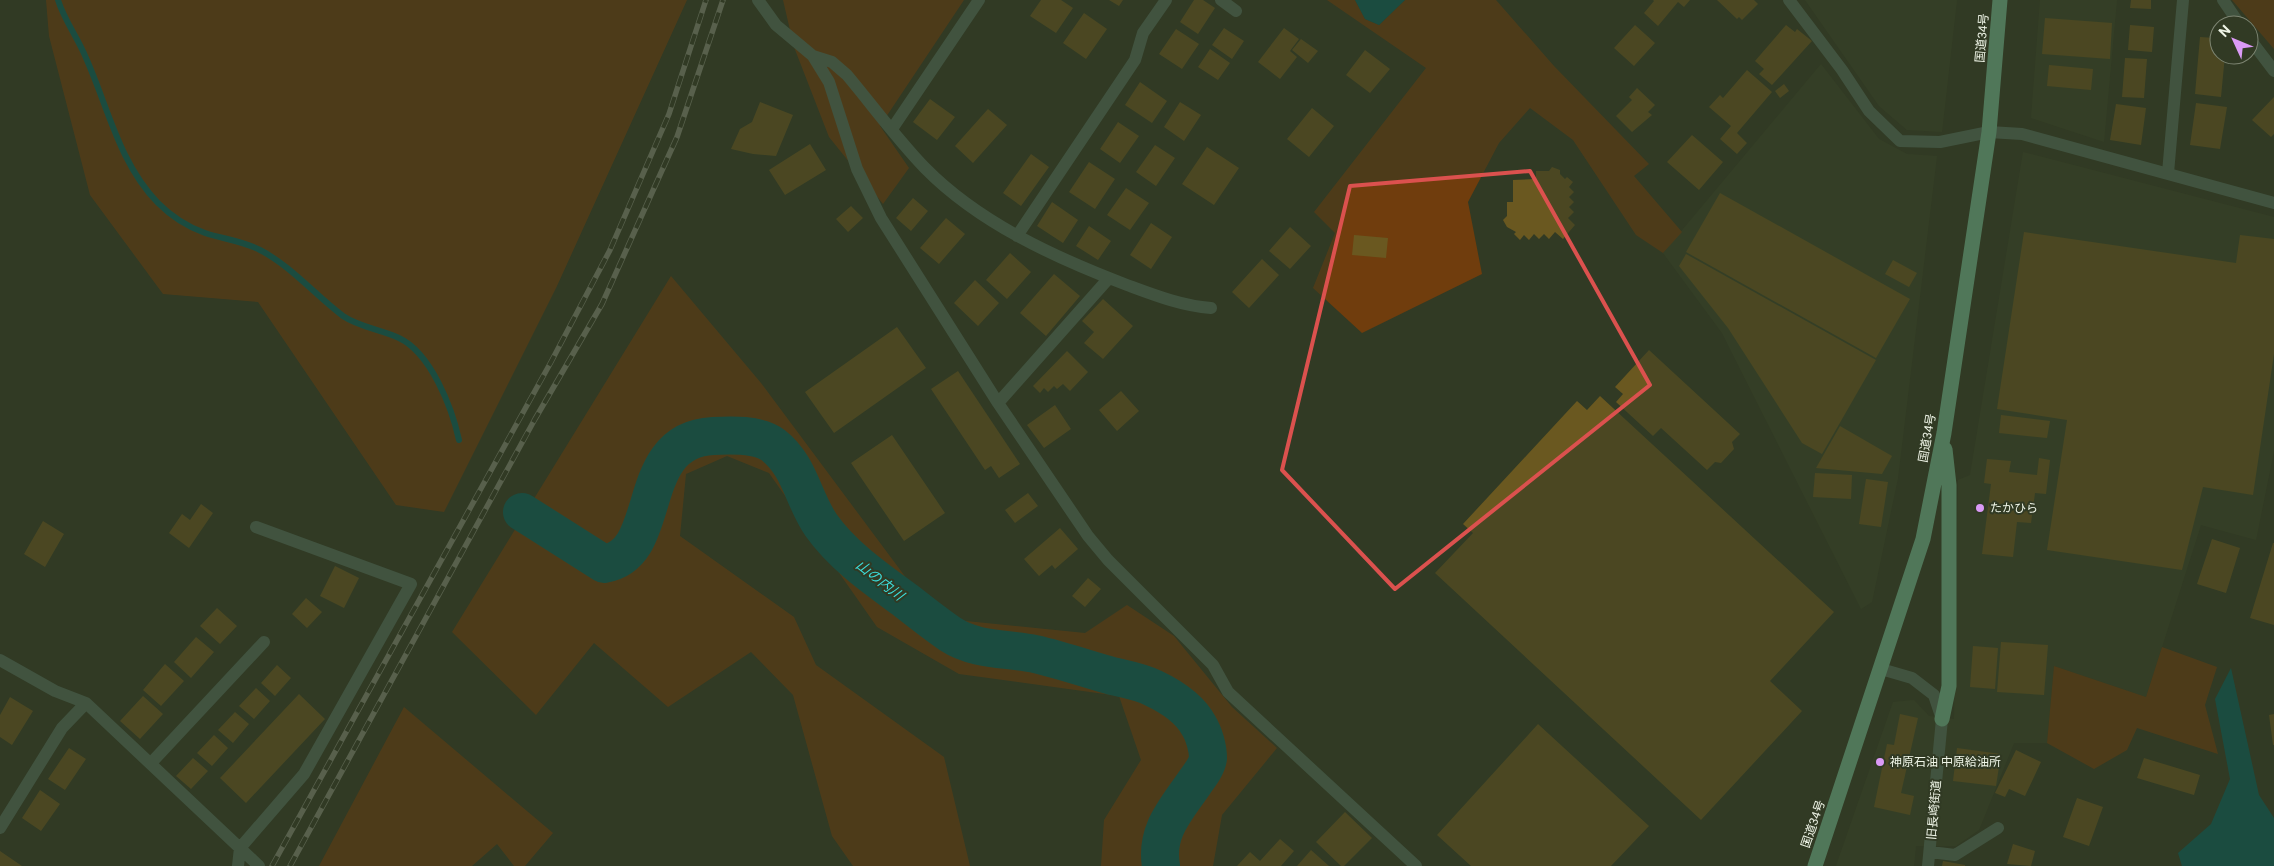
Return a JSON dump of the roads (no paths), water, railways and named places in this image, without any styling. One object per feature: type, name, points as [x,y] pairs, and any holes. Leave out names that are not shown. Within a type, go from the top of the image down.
[{"type":"highway","name":"国道34号","points":[[1815,866],[1923,539],[1944,433],[1989,132],[2000,0]]},
{"type":"highway","points":[[1942,719],[1948,686],[1949,666],[1949,485],[1944,433]]},
{"type":"street","points":[[758,0],[776,25],[812,56],[829,82],[857,170],[881,218],[998,403],[1088,536],[1108,560],[1213,666],[1228,692],[1409,864]]},
{"type":"street","points":[[892,130],[979,0]]},
{"type":"street","points":[[1018,236],[1135,60],[1143,33],[1166,0]]},
{"type":"street","points":[[1221,0],[1236,11]]},
{"type":"street","points":[[1789,0],[1842,70],[1870,111],[1900,141],[1940,142],[1989,132],[2022,134],[2168,172],[2274,203]]},
{"type":"street","points":[[2168,172],[2183,0]]},
{"type":"street","points":[[2223,0],[2233,15]]},
{"type":"street","points":[[2259,51],[2274,71]]},
{"type":"street","points":[[812,56],[832,62],[847,75],[925,168],[964,202],[1018,236],[1109,278],[1153,295],[1194,307],[1211,308]]},
{"type":"street","points":[[998,403],[1109,278]]},
{"type":"street","points":[[238,866],[240,848],[304,774],[411,584],[256,527]]},
{"type":"street","points":[[150,764],[264,642]]},
{"type":"street","points":[[0,660],[56,691],[86,703],[259,866]]},
{"type":"street","name":"旧長崎街道","points":[[1881,669],[1912,678],[1934,695],[1942,719],[1928,866]]},
{"type":"street","points":[[0,828],[62,728],[86,703]]},
{"type":"street","points":[[1930,852],[1955,854],[1998,828]]},
{"type":"water","points":[[1355,0],[1405,0],[1379,25],[1365,19]]},
{"type":"water","points":[[2231,668],[2259,795],[2274,818],[2274,866],[2182,866],[2178,853],[2211,824],[2230,779],[2215,699]]},
{"type":"waterway","points":[[58,0],[86,58],[124,152],[133,170],[158,203],[174,217],[192,228],[247,244],[260,250],[293,272],[349,320],[399,338],[410,345],[430,368],[438,383],[451,413],[459,440]]},
{"type":"waterway","name":"山の内川","points":[[522,512],[604,564],[623,556],[636,540],[659,476],[670,456],[687,442],[713,436],[728,435],[752,437],[767,441],[782,453],[789,463],[815,515],[839,547],[871,575],[950,634],[981,646],[1035,654],[1143,684],[1173,699],[1190,714],[1203,733],[1208,758],[1203,770],[1174,812],[1164,831],[1160,853],[1161,866]]},
{"type":"railway","points":[[272,866],[551,362],[610,250],[669,114],[706,0]]},
{"type":"railway","points":[[290,866],[535,419],[602,304],[677,137],[723,0]]},
{"type":"place","name":"たかひら","points":[[1980,508]]},
{"type":"place","name":"神原石油 中原給油所","points":[[1880,762]]}]
